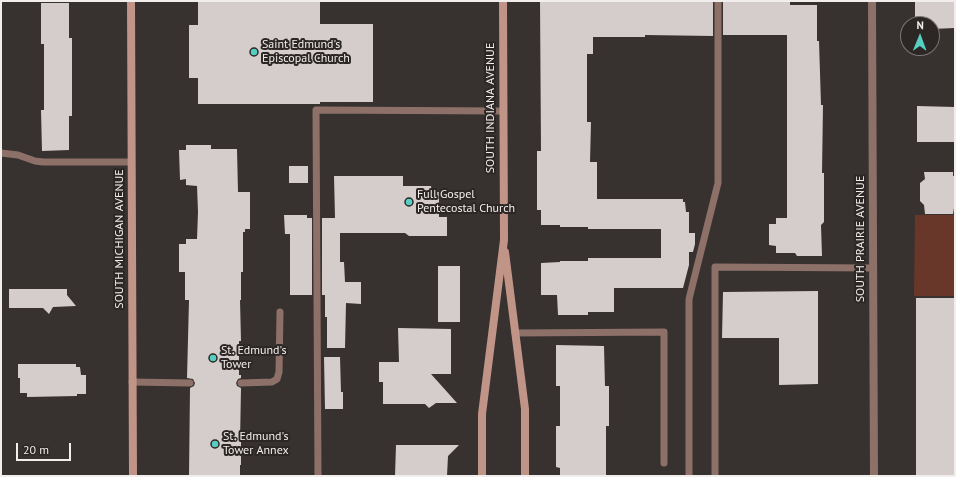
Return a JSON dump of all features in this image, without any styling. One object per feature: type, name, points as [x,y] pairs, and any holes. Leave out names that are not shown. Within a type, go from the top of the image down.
[{"type":"street","name":"SOUTH MICHIGAN AVENUE","points":[[131,1],[133,476]]},
{"type":"street","name":"SOUTH INDIANA AVENUE","points":[[503,1],[504,240],[525,409],[525,476]]},
{"type":"street","name":"SOUTH PRAIRIE AVENUE","points":[[872,1],[874,476]]},
{"type":"street","name":"SOUTH INDIANA AVENUE","points":[[482,476],[482,414],[504,240]]},
{"type":"lane","points":[[689,476],[689,299],[718,183],[718,1]]},
{"type":"lane","points":[[318,476],[316,110],[503,111]]},
{"type":"lane","points":[[1,153],[18,155],[43,162],[132,162]]},
{"type":"lane","points":[[714,476],[715,267],[873,268]]},
{"type":"lane","points":[[241,383],[272,382],[277,379],[279,372],[280,312]]},
{"type":"lane","points":[[515,333],[664,332],[664,463]]},
{"type":"lane","points":[[132,382],[190,383]]},
{"type":"shaded area","points":[[915,215],[955,215],[955,296],[914,296]]},
{"type":"building","name":"Saint Edmund's Episcopal Church","points":[[198,1],[320,1],[320,24],[373,24],[373,102],[320,102],[320,104],[198,104],[198,78],[189,78],[189,25],[198,25]]},
{"type":"building","points":[[540,1],[713,1],[713,36],[645,35],[645,37],[593,37],[593,54],[587,54],[587,122],[591,122],[590,162],[597,162],[597,199],[683,199],[683,202],[685,202],[686,212],[689,212],[689,233],[695,233],[695,244],[693,252],[689,252],[689,265],[683,288],[614,288],[614,312],[588,312],[588,315],[558,315],[557,295],[541,295],[541,263],[588,261],[588,258],[661,258],[661,229],[588,229],[588,227],[541,225],[541,210],[537,210],[537,151],[541,151]]},
{"type":"building","points":[[723,1],[790,1],[790,5],[817,5],[817,41],[819,41],[821,105],[823,105],[822,173],[824,173],[824,222],[821,225],[822,256],[797,256],[795,253],[776,253],[776,246],[769,245],[769,224],[776,224],[776,218],[787,218],[787,35],[723,35]]},
{"type":"building","points":[[915,1],[955,1],[955,28],[940,29],[940,16],[915,16]]},
{"type":"building","points":[[41,3],[69,3],[69,38],[72,38],[72,116],[69,116],[69,150],[42,151],[41,110],[44,110],[44,44],[41,44]]},
{"type":"building","points":[[917,106],[955,107],[955,142],[917,142]]},
{"type":"building","points":[[186,145],[211,145],[211,149],[237,149],[238,192],[250,192],[250,229],[245,229],[245,232],[243,232],[243,272],[241,272],[241,341],[239,341],[239,375],[241,375],[241,378],[238,379],[236,383],[237,386],[241,388],[240,476],[189,476],[190,388],[194,386],[195,383],[193,379],[187,378],[189,300],[185,300],[185,272],[179,272],[179,244],[186,244],[186,239],[197,239],[198,212],[197,186],[186,185],[186,179],[180,180],[179,150],[186,150]]},
{"type":"building","points":[[289,166],[308,166],[308,183],[289,183]]},
{"type":"building","points":[[924,172],[953,172],[953,176],[955,176],[955,208],[953,214],[925,214],[924,205],[920,201],[920,183],[925,179]]},
{"type":"building","points":[[334,176],[403,176],[403,186],[431,186],[432,192],[439,192],[439,217],[447,217],[447,236],[409,236],[405,233],[340,233],[340,262],[344,262],[345,282],[361,282],[361,304],[346,303],[345,348],[327,348],[325,295],[322,295],[322,218],[335,218]]},
{"type":"building","points":[[284,215],[307,215],[307,218],[312,218],[312,295],[290,295],[290,234],[285,234]]},
{"type":"building","points":[[438,266],[460,266],[460,322],[438,322]]},
{"type":"building","points":[[9,289],[67,289],[67,295],[76,306],[53,307],[49,314],[43,308],[9,308]]},
{"type":"building","points":[[818,291],[818,384],[779,385],[779,338],[722,338],[723,292]]},
{"type":"building","points":[[916,298],[955,298],[955,476],[916,476]]},
{"type":"building","points":[[398,328],[451,329],[451,374],[431,374],[457,403],[436,403],[429,408],[425,404],[383,404],[383,382],[379,382],[379,362],[399,362]]},
{"type":"building","points":[[556,345],[604,346],[605,386],[609,386],[609,426],[606,426],[606,476],[560,476],[560,468],[556,467],[556,426],[560,426],[560,386],[556,386]]},
{"type":"building","points":[[324,357],[340,357],[343,409],[325,409]]},
{"type":"building","points":[[18,364],[76,364],[76,367],[80,367],[81,375],[86,375],[86,394],[77,394],[77,396],[27,397],[27,393],[20,393]]},
{"type":"building","points":[[396,445],[459,445],[448,456],[447,476],[395,476]]},
{"type":"place","name":"Saint Edmund's Episcopal Church","points":[[254,52]]},
{"type":"place","name":"Full Gospel Pentecostal Church","points":[[409,202]]},
{"type":"place","name":"St. Edmund's Tower","points":[[213,358]]},
{"type":"place","name":"St. Edmund's Tower Annex","points":[[215,444]]}]
